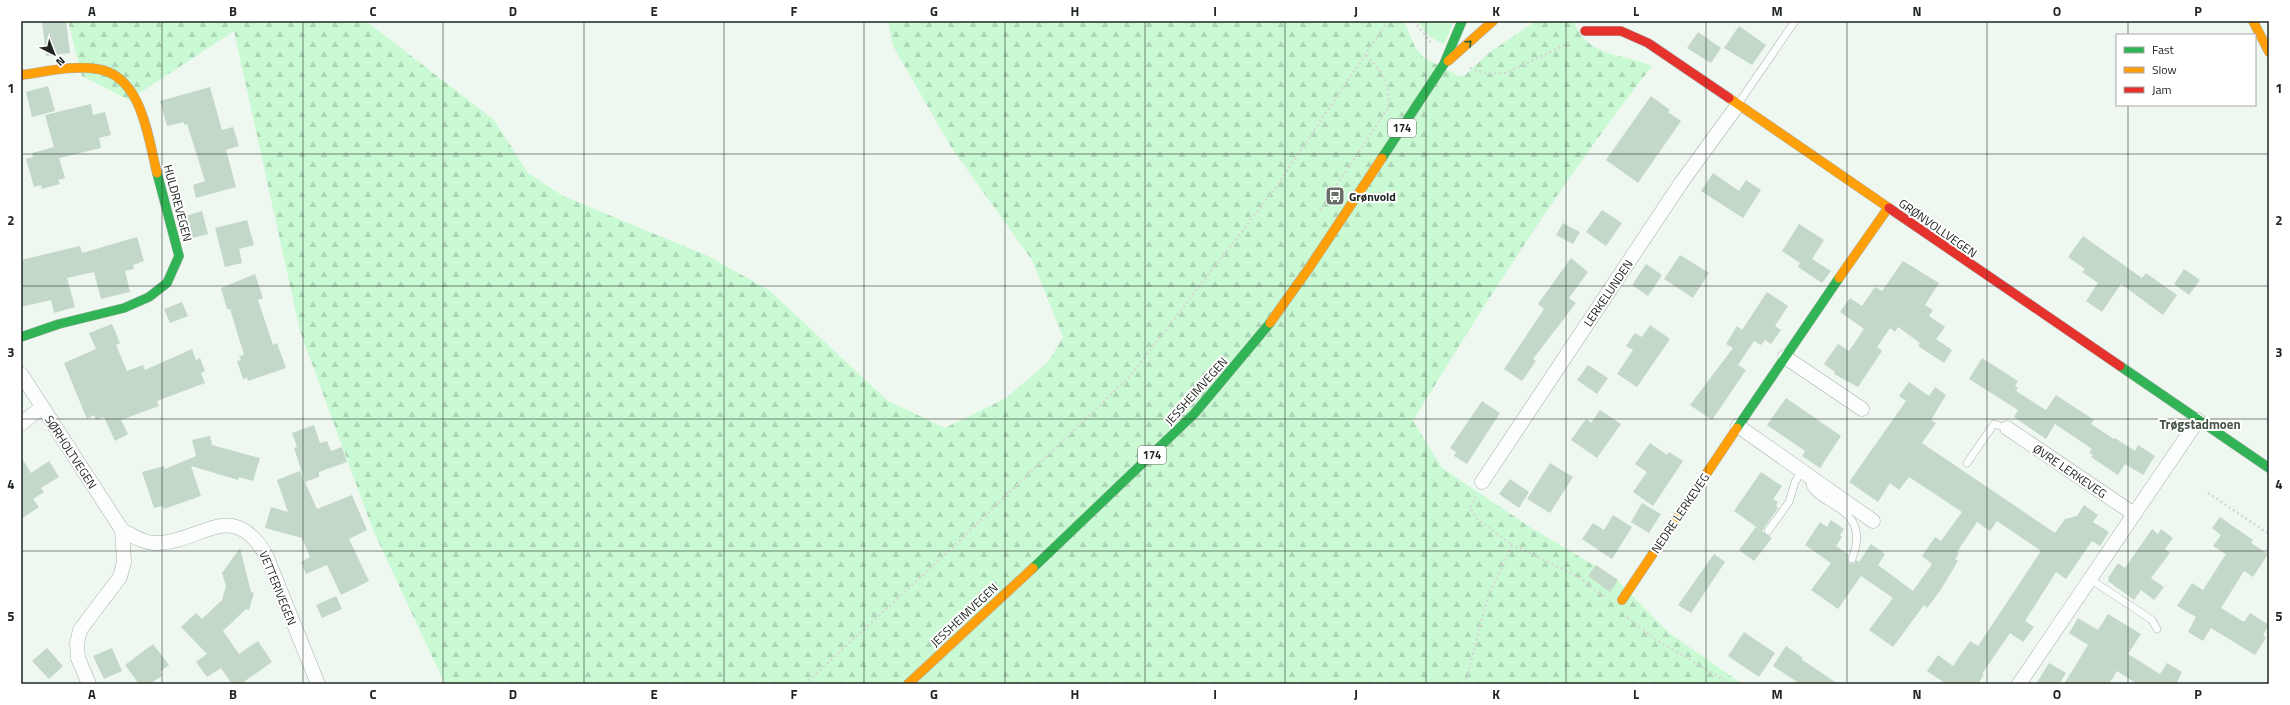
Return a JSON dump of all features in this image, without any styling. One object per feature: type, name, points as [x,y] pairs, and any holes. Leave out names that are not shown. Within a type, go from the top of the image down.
[{"type":"street","name":"JESSHEIMVEGEN","points":[[908,684],[1103,503],[1194,414],[1257,340],[1309,268],[1444,64],[1462,21]]},
{"type":"street","name":"JESSHEIMVEGEN","points":[[1444,64],[1493,21]]},
{"type":"street","points":[[2253,21],[2269,52]]},
{"type":"street","name":"GRØNVOLLVEGEN","points":[[1585,31],[1610,30],[1631,34],[1666,55],[1737,106],[2269,468]]},
{"type":"street","name":"HULDREVEGEN","points":[[21,75],[71,70],[104,70],[119,79],[127,87],[137,100],[142,116],[179,256],[174,275],[161,290],[145,299],[117,309],[58,324],[21,337]]},
{"type":"street","name":"LERKELUNDEN","points":[[1482,482],[1681,183],[1737,106]]},
{"type":"street","name":"NEDRE LERKEVEG","points":[[1622,600],[1784,357],[1888,208]]},
{"type":"street","points":[[1784,357],[1862,408]]},
{"type":"street","name":"SØRHOLTVEGEN","points":[[21,374],[122,530]]},
{"type":"street","points":[[21,424],[42,407]]},
{"type":"street","points":[[2019,684],[2198,420]]},
{"type":"street","points":[[1738,426],[1873,521]]},
{"type":"street","name":"ØVRE LERKEVEG","points":[[2007,428],[2134,514]]},
{"type":"street","name":"VETTERIVEGEN","points":[[122,530],[142,540],[157,543],[174,541],[217,525],[241,529],[254,537],[266,555],[318,684]]},
{"type":"street","points":[[89,684],[78,658],[76,644],[80,630],[120,577],[124,562],[122,530]]},
{"type":"lane","points":[[1737,106],[1795,21]]},
{"type":"lane","points":[[1967,463],[1994,424],[2007,428]]},
{"type":"lane","points":[[1768,531],[1789,502],[1806,474]]},
{"type":"lane","points":[[1806,474],[1812,490],[1846,514],[1855,524],[1858,544],[1852,558]]},
{"type":"lane","points":[[2090,579],[2152,620],[2157,629]]},
{"type":"path","points":[[805,684],[951,549],[1130,376],[1274,190],[1388,21]]},
{"type":"path","points":[[1414,21],[1434,46]]},
{"type":"path","points":[[1466,66],[1485,73],[1506,73],[1579,39],[1585,31]]},
{"type":"path","points":[[1320,210],[1388,108],[1390,94],[1386,80],[1378,67],[1366,54]]},
{"type":"path","points":[[1465,684],[1488,596],[1512,545],[1476,518],[1470,507],[1482,482]]},
{"type":"path","points":[[2208,493],[2269,534]]},
{"type":"green space","points":[[68,21],[366,21],[494,120],[528,173],[563,196],[708,256],[770,291],[888,401],[945,428],[1006,398],[1049,361],[1063,337],[1032,260],[951,147],[893,46],[888,21],[1404,21],[1415,47],[1424,58],[1459,76],[1464,76],[1490,52],[1536,21],[1574,21],[1580,33],[1596,48],[1652,66],[1588,152],[1527,240],[1413,421],[1442,468],[1530,527],[1615,578],[1668,632],[1742,684],[445,684],[373,530],[300,331],[234,31],[129,100],[82,76]]},
{"type":"green space","points":[[1417,21],[1454,21],[1444,44],[1430,37]]},
{"type":"building","points":[[42,21],[66,21],[70,53],[46,56]]},
{"type":"building","points":[[1739,26],[1766,45],[1752,65],[1724,48]]},
{"type":"building","points":[[1698,32],[1721,48],[1711,63],[1687,48]]},
{"type":"building","points":[[48,86],[55,111],[32,117],[26,92]]},
{"type":"building","points":[[210,87],[222,130],[233,127],[239,146],[226,150],[236,187],[196,198],[193,185],[205,181],[187,124],[184,125],[184,122],[167,126],[160,101]]},
{"type":"building","points":[[1651,96],[1670,110],[1668,112],[1681,121],[1638,183],[1606,160]]},
{"type":"building","points":[[91,104],[93,115],[105,112],[111,135],[99,138],[101,148],[59,158],[65,178],[58,180],[60,184],[42,189],[41,185],[34,187],[26,159],[33,157],[32,153],[54,147],[45,115]]},
{"type":"building","points":[[1713,173],[1739,191],[1746,180],[1761,190],[1743,218],[1701,191]]},
{"type":"building","points":[[1602,210],[1622,223],[1606,246],[1586,232]]},
{"type":"building","points":[[202,211],[208,234],[189,239],[183,217]]},
{"type":"building","points":[[247,220],[254,245],[239,249],[242,263],[225,267],[215,228]]},
{"type":"building","points":[[1563,223],[1580,232],[1573,244],[1556,235]]},
{"type":"building","points":[[1799,224],[1824,240],[1812,259],[1831,271],[1822,283],[1798,267],[1800,263],[1782,251]]},
{"type":"building","points":[[2083,236],[2142,278],[2146,273],[2177,295],[2163,315],[2121,284],[2102,312],[2086,301],[2098,283],[2082,272],[2085,269],[2068,257]]},
{"type":"building","points":[[137,237],[144,261],[133,265],[134,269],[125,271],[130,292],[101,299],[94,272],[67,278],[75,307],[54,313],[51,300],[21,307],[21,260],[80,246],[82,253]]},
{"type":"building","points":[[1680,255],[1709,273],[1693,298],[1664,279]]},
{"type":"building","points":[[1571,258],[1588,272],[1569,298],[1576,303],[1533,359],[1536,361],[1522,381],[1504,369],[1544,309],[1538,304]]},
{"type":"building","points":[[1903,261],[1939,283],[1925,305],[1933,310],[1929,316],[1945,327],[1936,339],[1952,350],[1944,363],[1918,346],[1920,343],[1898,327],[1895,332],[1890,328],[1877,347],[1882,351],[1858,387],[1834,374],[1835,372],[1824,364],[1838,344],[1849,351],[1864,329],[1840,312],[1850,298],[1862,306],[1875,287],[1882,291]]},
{"type":"building","points":[[1646,264],[1662,275],[1648,296],[1632,285]]},
{"type":"building","points":[[2184,269],[2200,280],[2189,295],[2174,284]]},
{"type":"building","points":[[255,274],[263,298],[258,300],[273,345],[277,343],[286,368],[248,381],[247,378],[243,379],[237,361],[241,360],[239,356],[244,355],[230,309],[227,309],[221,288]]},
{"type":"building","points":[[1767,292],[1788,306],[1775,326],[1781,330],[1771,344],[1765,340],[1761,345],[1754,341],[1738,365],[1746,370],[1712,420],[1690,405],[1733,348],[1726,344],[1737,326],[1742,330]]},
{"type":"building","points":[[182,302],[188,316],[170,323],[164,309]]},
{"type":"building","points":[[112,324],[120,343],[116,345],[127,371],[143,365],[145,370],[192,349],[196,360],[200,358],[205,371],[201,373],[205,383],[157,401],[159,406],[121,420],[128,434],[115,441],[104,417],[96,420],[94,415],[87,419],[64,363],[96,349],[89,333]]},
{"type":"building","points":[[1650,325],[1670,339],[1637,387],[1617,374],[1633,350],[1626,346],[1635,333],[1642,337]]},
{"type":"building","points":[[1982,358],[2018,381],[2015,386],[2018,388],[2016,391],[2046,410],[2056,395],[2094,420],[2091,424],[2114,439],[2115,438],[2135,451],[2138,445],[2155,456],[2143,475],[2125,464],[2118,475],[2091,457],[2093,455],[2089,453],[2092,449],[2055,424],[2046,439],[2014,417],[2018,410],[1969,379]]},
{"type":"building","points":[[1588,365],[1608,378],[1597,394],[1577,380]]},
{"type":"building","points":[[1909,382],[1929,396],[1935,387],[1946,395],[1931,420],[1936,423],[1922,443],[2055,533],[2065,519],[2077,516],[2084,505],[2098,515],[2093,522],[2109,532],[2100,546],[2092,541],[2066,579],[2056,572],[2025,621],[2034,627],[2023,642],[2010,633],[1982,674],[1984,675],[1978,684],[1946,684],[1927,671],[1938,655],[1953,666],[1970,641],[1978,646],[2041,551],[1997,521],[1990,531],[1977,522],[1957,552],[1959,553],[1955,559],[1958,561],[1940,591],[1927,608],[1924,605],[1893,647],[1869,630],[1893,598],[1861,576],[1838,609],[1811,590],[1831,563],[1805,545],[1820,522],[1827,527],[1831,520],[1844,529],[1840,535],[1842,537],[1836,546],[1848,554],[1849,563],[1854,564],[1857,560],[1859,562],[1871,544],[1885,554],[1878,565],[1913,591],[1932,564],[1922,556],[1935,537],[1941,541],[1962,512],[1909,477],[1899,490],[1890,483],[1878,502],[1849,482],[1906,401],[1899,396]]},
{"type":"building","points":[[1786,398],[1841,436],[1820,468],[1802,456],[1805,451],[1767,425]]},
{"type":"building","points":[[1482,401],[1500,413],[1467,464],[1454,456],[1456,452],[1450,448]]},
{"type":"building","points":[[1600,410],[1621,424],[1597,458],[1571,440],[1586,419],[1591,423]]},
{"type":"building","points":[[314,425],[320,443],[327,441],[331,451],[342,447],[347,462],[319,472],[319,477],[305,482],[294,448],[297,447],[292,433]]},
{"type":"building","points":[[210,436],[212,445],[260,458],[253,481],[239,477],[238,480],[191,466],[201,496],[164,509],[162,506],[154,508],[142,472],[164,466],[165,469],[196,456],[192,440]]},
{"type":"building","points":[[1650,443],[1667,455],[1669,452],[1683,461],[1653,506],[1633,492],[1647,472],[1635,464]]},
{"type":"building","points":[[21,457],[31,473],[49,461],[59,477],[41,488],[44,492],[33,499],[39,507],[21,519]]},
{"type":"building","points":[[1550,463],[1573,477],[1550,513],[1527,499]]},
{"type":"building","points":[[300,471],[317,509],[352,495],[367,530],[349,539],[369,581],[341,595],[327,565],[306,574],[301,562],[310,557],[302,538],[265,528],[271,507],[288,512],[277,480]]},
{"type":"building","points":[[1761,472],[1782,486],[1773,499],[1778,502],[1776,506],[1778,508],[1762,531],[1734,511]]},
{"type":"building","points":[[1510,479],[1529,492],[1519,508],[1499,494]]},
{"type":"building","points":[[1642,503],[1661,514],[1649,533],[1631,522]]},
{"type":"building","points":[[1613,515],[1632,527],[1612,559],[1582,539],[1593,523],[1604,530]]},
{"type":"building","points":[[2220,517],[2253,540],[2251,543],[2268,554],[2253,577],[2244,571],[2221,608],[2244,622],[2250,613],[2269,625],[2263,635],[2266,638],[2255,655],[2211,628],[2203,641],[2188,632],[2196,617],[2177,606],[2192,583],[2203,590],[2226,554],[2213,546],[2221,535],[2212,528]]},
{"type":"building","points":[[1756,527],[1772,538],[1754,561],[1739,550]]},
{"type":"building","points":[[2152,529],[2158,534],[2161,529],[2173,538],[2165,549],[2170,553],[2151,578],[2164,587],[2154,600],[2141,590],[2134,600],[2108,581],[2108,578],[2118,563],[2125,568]]},
{"type":"building","points":[[240,548],[251,592],[254,593],[249,610],[246,609],[223,631],[239,654],[258,641],[272,662],[241,684],[232,684],[221,668],[207,677],[196,662],[207,654],[181,627],[196,613],[202,619],[222,600],[226,586],[222,573]]},
{"type":"building","points":[[1714,554],[1725,562],[1691,613],[1678,605]]},
{"type":"building","points":[[1596,565],[1618,580],[1610,592],[1588,576]]},
{"type":"building","points":[[336,596],[342,609],[322,618],[316,605]]},
{"type":"building","points":[[2108,614],[2141,634],[2128,654],[2160,674],[2167,663],[2182,672],[2176,684],[2137,684],[2117,671],[2109,684],[2064,684],[2088,645],[2069,633],[2078,618],[2098,630]]},
{"type":"building","points":[[1744,632],[1775,653],[1759,677],[1728,656]]},
{"type":"building","points":[[153,644],[169,665],[160,672],[163,675],[150,684],[139,684],[125,665]]},
{"type":"building","points":[[1786,646],[1803,658],[1801,659],[1838,684],[1800,684],[1773,666]]},
{"type":"building","points":[[47,648],[63,666],[49,679],[32,661]]},
{"type":"building","points":[[112,648],[122,671],[104,679],[93,656]]},
{"type":"building","points":[[2049,663],[2066,673],[2059,684],[2036,684]]},
{"type":"traffic: fast","points":[[1382,158],[1444,64],[1462,21]]},
{"type":"traffic: fast","points":[[21,337],[59,324],[124,308],[149,297],[167,283],[179,256],[157,173]]},
{"type":"traffic: fast","points":[[1737,428],[1839,278]]},
{"type":"traffic: fast","points":[[1033,568],[1194,414],[1270,323]]},
{"type":"traffic: fast","points":[[2120,366],[2269,468]]},
{"type":"traffic: slow","points":[[1448,61],[1493,21]]},
{"type":"traffic: slow","points":[[2253,21],[2269,52]]},
{"type":"traffic: slow","points":[[21,75],[59,69],[78,68],[97,69],[112,74],[124,83],[133,95],[140,110],[146,126],[157,173]]},
{"type":"traffic: slow","points":[[1729,98],[1889,208]]},
{"type":"traffic: slow","points":[[1270,323],[1309,268],[1382,158]]},
{"type":"traffic: slow","points":[[1839,278],[1888,208]]},
{"type":"traffic: slow","points":[[1622,600],[1737,428]]},
{"type":"traffic: slow","points":[[908,684],[1033,568]]},
{"type":"traffic: jam","points":[[1585,31],[1621,31],[1648,43],[1729,98]]},
{"type":"traffic: jam","points":[[1889,208],[2120,366]]},
{"type":"place","name":"Grønvold","points":[[1335,196]]},
{"type":"district","name":"Trøgstadmoen","points":[[2200,424]]}]
